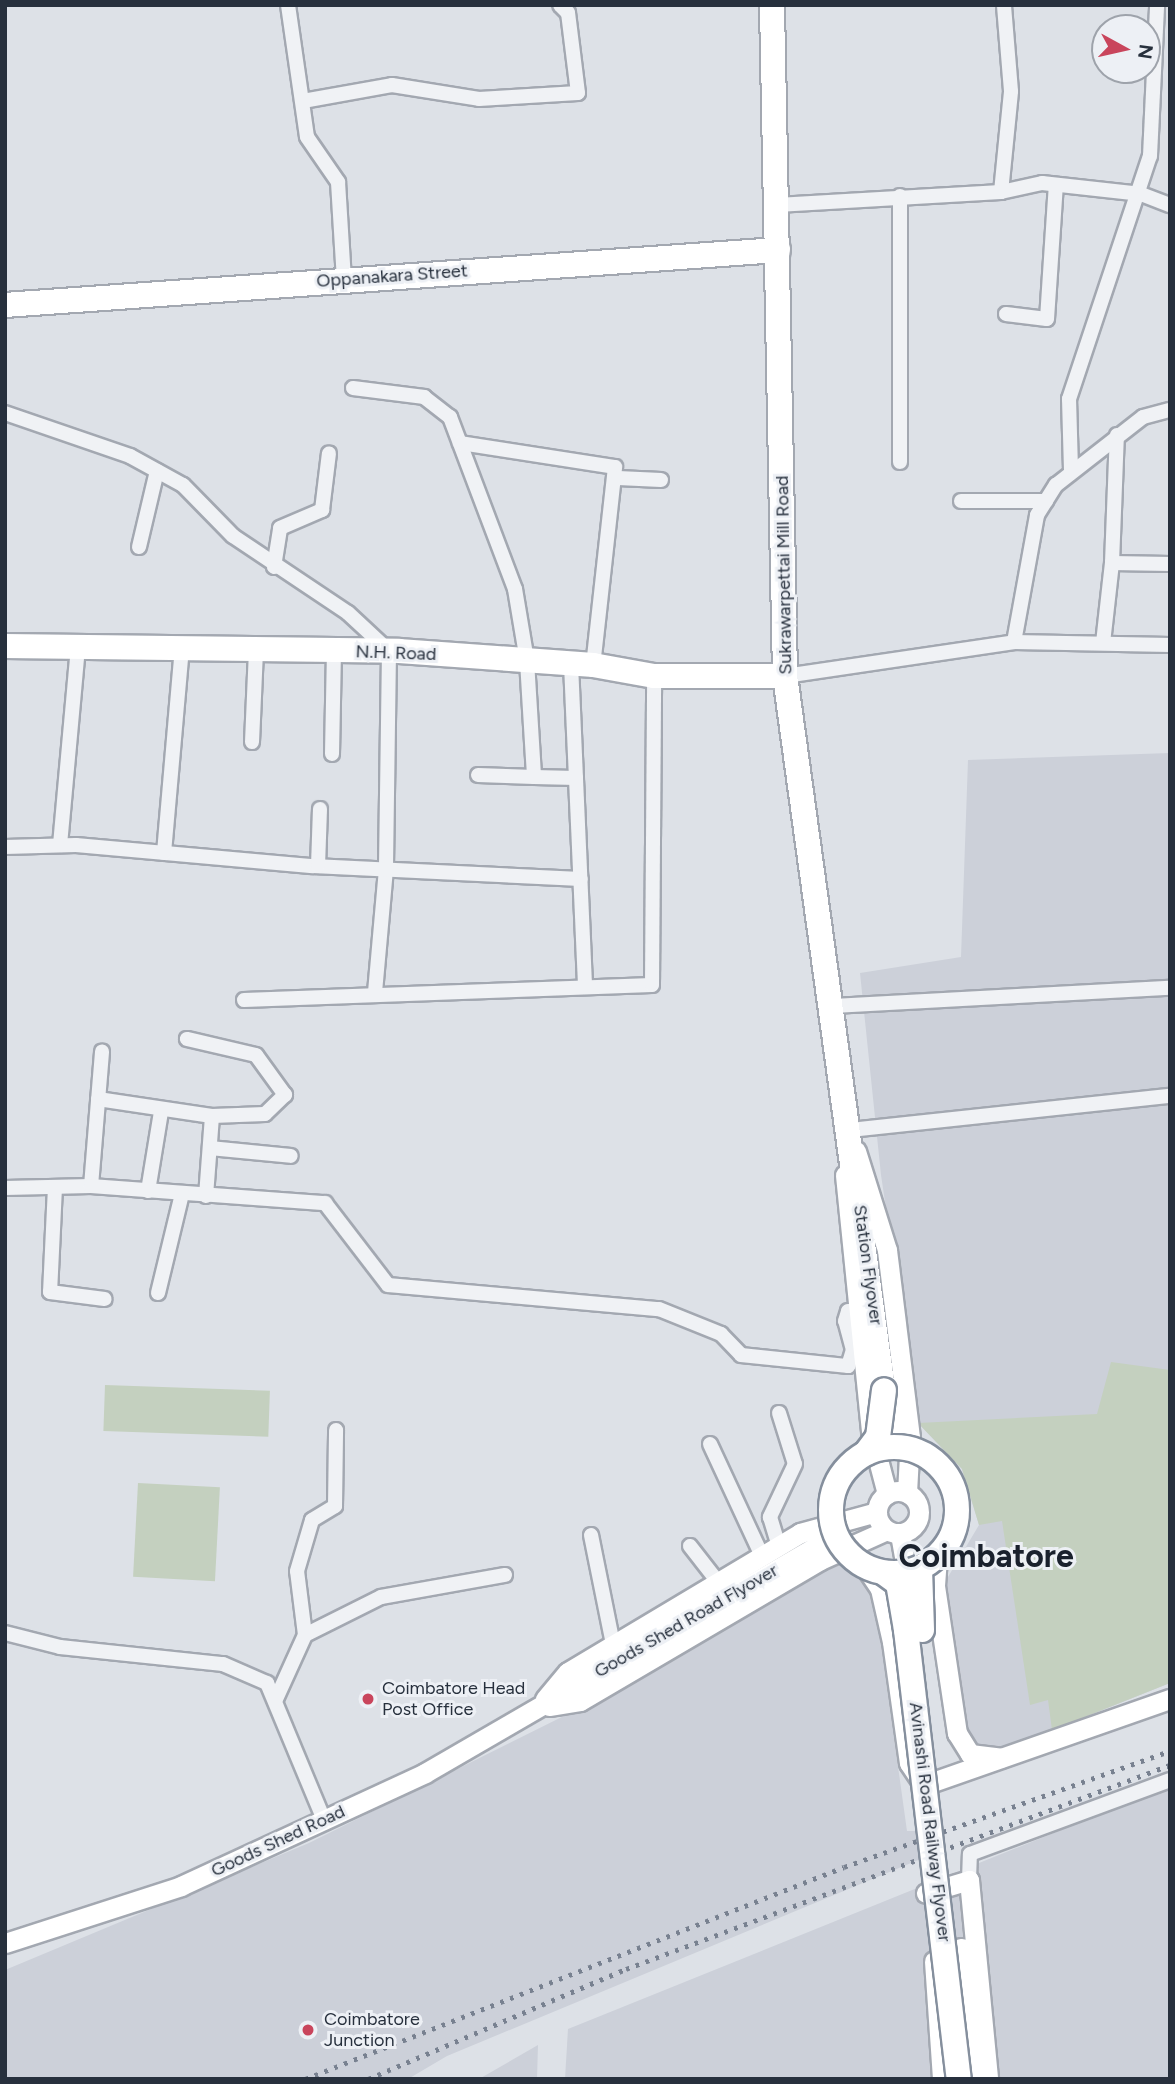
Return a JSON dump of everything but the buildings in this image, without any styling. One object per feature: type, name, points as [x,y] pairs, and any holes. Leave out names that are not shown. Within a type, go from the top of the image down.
[{"type":"highway","name":"Sukrawarpettai Mill Road","points":[[772,5],[785,676],[851,1135]]},
{"type":"highway","name":"Oppanakara Street","points":[[5,305],[778,250]]},
{"type":"highway","name":"N.H. Road","points":[[5,646],[389,651],[582,664],[654,676],[785,676]]},
{"type":"highway","name":"Station Flyover","points":[[851,1135],[890,1433],[898,1447]]},
{"type":"highway","name":"Station Flyover","points":[[835,1535],[832,1497],[850,1464],[866,1453],[878,1437],[884,1390]]},
{"type":"highway","points":[[835,1535],[903,1567],[953,1530],[956,1499],[936,1463],[898,1447],[866,1453]]},
{"type":"highway","name":"Avinashi Road Railway Flyover","points":[[903,1567],[898,1583],[959,2079]]},
{"type":"highway","name":"Avinashi Road Railway Flyover","points":[[903,1567],[918,1603],[975,2079]]},
{"type":"main road","points":[[537,1707],[568,1672],[613,1644],[813,1528],[877,1512],[887,1494],[871,1433],[845,1208],[851,1135]]},
{"type":"main road","points":[[537,1707],[580,1701],[820,1560],[893,1532],[919,1516],[907,1493],[910,1437],[887,1250],[851,1135]]},
{"type":"main road","points":[[887,1494],[907,1493]]},
{"type":"main road","points":[[877,1512],[893,1532],[903,1567],[936,1598],[957,1733],[970,1754],[1012,1757]]},
{"type":"main road","name":"Goods Shed Road Flyover","points":[[537,1707],[835,1535]]},
{"type":"main road","points":[[903,1567],[880,1589],[909,1763],[920,1781],[934,1785],[1170,1699]]},
{"type":"main road","name":"Goods Shed Road","points":[[5,1943],[181,1886],[425,1773],[537,1707]]},
{"type":"main road","points":[[943,2079],[926,1890],[969,1880],[988,2079]]},
{"type":"street","points":[[288,5],[307,137],[338,182],[344,279]]},
{"type":"street","points":[[303,101],[392,85],[480,99],[578,93],[568,13],[560,5]]},
{"type":"street","points":[[1001,192],[1010,91],[1004,5]]},
{"type":"street","points":[[1072,470],[1069,399],[1141,194],[1163,64],[1157,5]]},
{"type":"street","points":[[777,205],[1001,192],[1056,185],[1141,194],[1170,205]]},
{"type":"street","points":[[1006,314],[1047,319],[1056,185]]},
{"type":"street","points":[[900,197],[900,462]]},
{"type":"street","points":[[353,388],[424,397],[450,417],[515,589],[527,661],[534,777]]},
{"type":"street","points":[[1014,642],[1037,514],[1072,470],[1143,417],[1170,410]]},
{"type":"street","points":[[5,413],[157,471],[183,485],[274,567],[348,614],[389,651],[386,869],[375,993]]},
{"type":"street","points":[[1103,643],[1112,563],[1117,435]]},
{"type":"street","points":[[460,443],[608,462],[618,478],[582,664],[576,778],[585,983]]},
{"type":"street","points":[[274,567],[280,528],[322,510],[329,453]]},
{"type":"street","points":[[139,547],[157,471]]},
{"type":"street","points":[[618,478],[661,480]]},
{"type":"street","points":[[961,501],[1046,501]]},
{"type":"street","points":[[1112,563],[1170,564]]},
{"type":"street","points":[[785,676],[1014,642],[1170,645]]},
{"type":"street","points":[[60,845],[78,647]]},
{"type":"street","points":[[164,853],[182,649]]},
{"type":"street","points":[[252,742],[256,650]]},
{"type":"street","points":[[331,754],[334,651]]},
{"type":"street","points":[[244,1000],[585,983],[652,985],[654,676]]},
{"type":"street","points":[[478,775],[576,778]]},
{"type":"street","points":[[318,866],[320,809]]},
{"type":"street","points":[[5,847],[60,845],[318,866],[581,879]]},
{"type":"street","points":[[833,1006],[1170,988]]},
{"type":"street","points":[[98,1099],[161,1112],[212,1116],[265,1114],[285,1096],[256,1055],[187,1039]]},
{"type":"street","points":[[91,1186],[102,1051]]},
{"type":"street","points":[[851,1135],[1170,1096]]},
{"type":"street","points":[[148,1191],[161,1112]]},
{"type":"street","points":[[206,1196],[212,1116]]},
{"type":"street","points":[[210,1147],[290,1156]]},
{"type":"street","points":[[5,1188],[91,1186],[326,1203],[388,1285],[659,1310],[721,1334],[741,1355],[848,1366],[853,1350],[845,1321],[848,1311],[856,1311]]},
{"type":"street","points":[[55,1187],[50,1293],[104,1299]]},
{"type":"street","points":[[158,1293],[182,1194]]},
{"type":"street","points":[[779,1413],[795,1464],[770,1517],[779,1546]]},
{"type":"street","points":[[276,1699],[305,1635],[297,1571],[312,1520],[335,1506],[335,1430]]},
{"type":"street","points":[[710,1444],[762,1556]]},
{"type":"street","points":[[591,1535],[613,1644]]},
{"type":"street","points":[[690,1546],[718,1582]]},
{"type":"street","points":[[305,1635],[381,1597],[505,1575]]},
{"type":"street","points":[[5,1633],[60,1647],[223,1664],[267,1683],[276,1699],[324,1820]]},
{"type":"street","points":[[969,1880],[970,1854],[1170,1780]]},
{"type":"shaded area","points":[[1170,753],[1170,1683],[992,1754],[981,1752],[965,1732],[942,1587],[979,1525],[962,1469],[918,1423],[881,1175],[860,973],[961,957],[968,760]]},
{"type":"shaded area","points":[[835,1559],[873,1587],[907,1831],[924,1831],[923,1858],[447,2056],[408,2079],[5,2079],[5,1970],[309,1843],[600,1698]]},
{"type":"shaded area","points":[[1170,1786],[1170,2079],[565,2079],[568,2029]]},
{"type":"shaded area","points":[[538,2045],[537,2079],[479,2079]]},
{"type":"green space","points":[[1111,1362],[1170,1370],[1170,1683],[1052,1730],[1048,1700],[1030,1705],[1002,1521],[979,1525],[962,1469],[918,1423],[1097,1414]]},
{"type":"green space","points":[[105,1385],[270,1391],[268,1437],[103,1431]]},
{"type":"green space","points":[[138,1483],[220,1487],[215,1581],[133,1577]]},
{"type":"railway","points":[[305,2079],[844,1867],[1170,1751]]},
{"type":"railway","points":[[368,2079],[626,1969],[1170,1765]]},
{"type":"place","name":"Coimbatore Head Post Office","points":[[368,1699]]},
{"type":"place","name":"Coimbatore Junction","points":[[308,2030]]},
{"type":"district","name":"Coimbatore","points":[[986,1556]]}]
